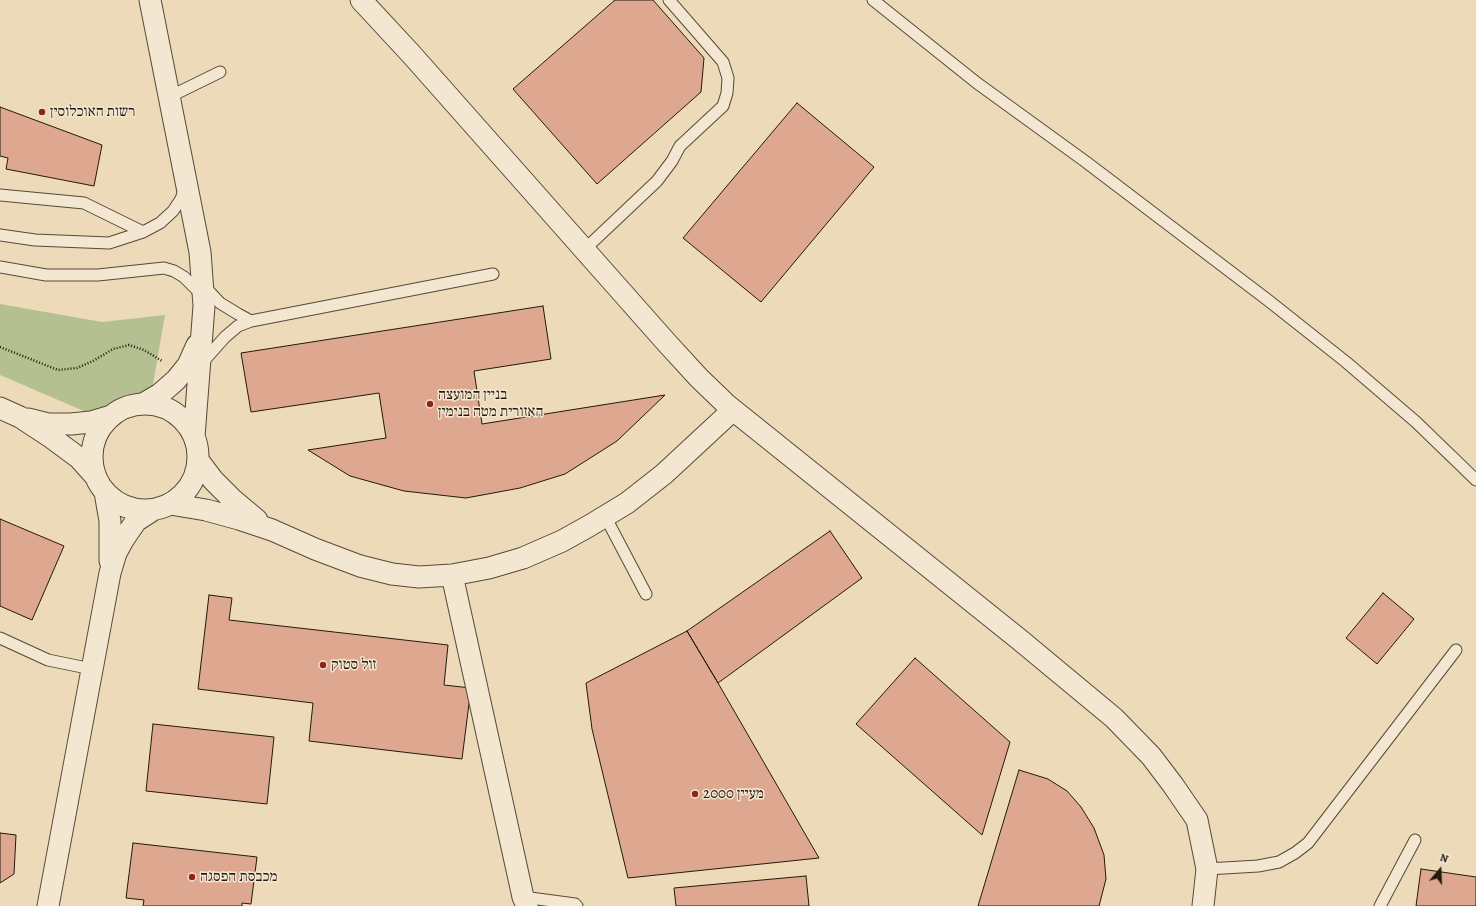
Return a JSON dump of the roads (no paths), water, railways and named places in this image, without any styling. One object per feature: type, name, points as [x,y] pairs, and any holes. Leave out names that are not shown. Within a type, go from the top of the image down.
[{"type":"street","points":[[150,0],[200,252],[203,290],[202,331],[190,370],[194,437]]},
{"type":"street","points":[[361,0],[412,55],[699,378],[733,410],[1020,640],[1114,718],[1151,756],[1197,820],[1207,869],[1203,906]]},
{"type":"street","points":[[143,404],[160,394],[190,370]]},
{"type":"street","points":[[0,408],[20,417],[48,424],[70,424],[90,422],[111,416],[126,407],[143,404],[159,405],[174,412],[186,423],[198,448],[198,460],[194,478],[185,493],[136,521],[116,553],[110,573],[48,906]]},
{"type":"street","points":[[20,417],[79,458],[118,503],[135,509],[162,507],[206,510],[238,518],[272,530],[315,549],[360,566],[392,574],[419,577],[452,575],[489,568],[523,558],[562,541],[627,503],[664,474],[733,410]]},
{"type":"street","points":[[110,573],[110,521],[92,461],[93,444],[100,428],[111,416]]},
{"type":"street","points":[[198,460],[213,480],[232,499],[253,518],[272,530]]},
{"type":"street","points":[[452,575],[525,902]]},
{"type":"street","points":[[54,878],[60,906]]},
{"type":"lane","points":[[584,250],[657,181],[672,161],[680,146],[723,106],[727,93],[728,78],[723,62],[669,0]]},
{"type":"lane","points":[[873,0],[977,83],[1086,162],[1269,301],[1346,362],[1416,422],[1476,480]]},
{"type":"lane","points":[[169,97],[220,72]]},
{"type":"lane","points":[[0,236],[35,240],[109,243],[143,232],[160,223],[173,211],[181,200],[186,186]]},
{"type":"lane","points":[[0,195],[84,203],[143,232]]},
{"type":"lane","points":[[0,267],[46,275],[98,274],[164,268],[174,271],[220,303],[251,320]]},
{"type":"lane","points":[[190,370],[238,326],[251,320],[493,274]]},
{"type":"lane","points":[[605,516],[646,594]]},
{"type":"lane","points":[[0,638],[48,660],[92,669]]},
{"type":"lane","points":[[1207,869],[1258,866],[1279,862],[1295,854],[1308,843],[1456,650]]},
{"type":"lane","points":[[1380,906],[1415,840]]},
{"type":"lane","points":[[525,902],[575,904],[577,906]]},
{"type":"place","name":"רשות האוכלוסין","points":[[42,112]]},
{"type":"place","name":"בניין המועצה האזורית מטה בנימין","points":[[430,404]]},
{"type":"place","name":"זול סטוק","points":[[323,665]]},
{"type":"place","name":"מעיין 2000","points":[[695,794]]},
{"type":"place","name":"מכבסת הפסגה","points":[[192,877]]}]
